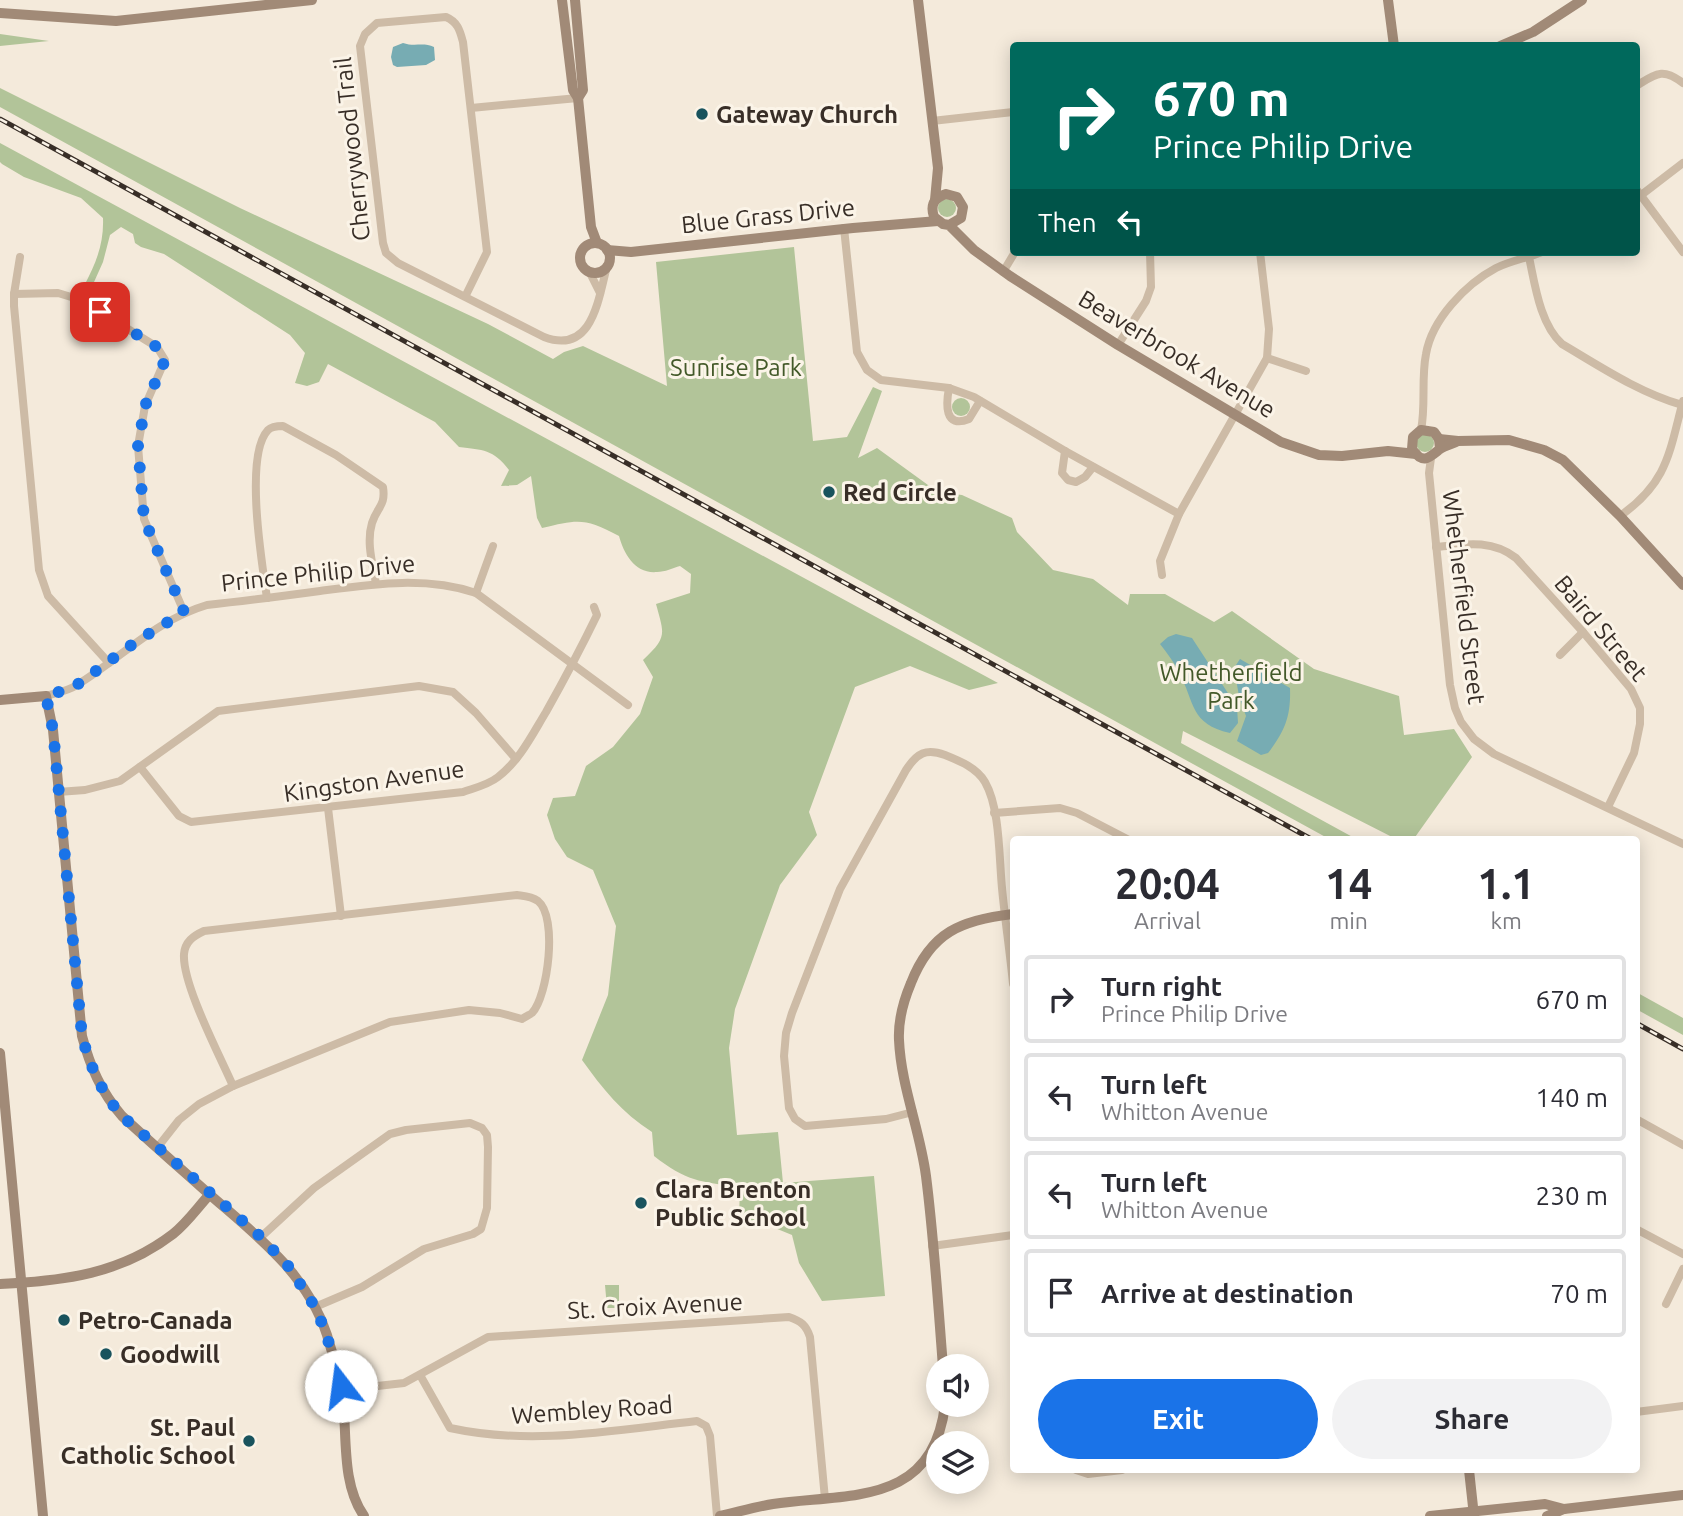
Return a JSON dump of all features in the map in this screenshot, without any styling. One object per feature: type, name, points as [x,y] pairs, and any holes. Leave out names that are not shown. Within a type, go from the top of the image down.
[{"type":"street","points":[[0,12],[116,21],[312,0]]},
{"type":"street","points":[[562,0],[572,90],[578,98],[592,244]]},
{"type":"street","points":[[575,0],[583,90],[578,98]]},
{"type":"street","points":[[918,0],[939,169],[932,211],[943,223],[956,223],[961,218]]},
{"type":"street","points":[[1388,0],[1393,42]]},
{"type":"street","points":[[1509,42],[1532,32],[1582,0]]},
{"type":"street","name":"Cherrywood Trail","points":[[465,297],[487,252],[463,42],[454,20],[446,17],[377,23],[365,34],[360,46],[386,253],[398,263],[465,297],[544,337],[563,342],[577,338],[586,330],[608,264]]},
{"type":"street","points":[[1640,84],[1657,73],[1670,74],[1683,83]]},
{"type":"street","points":[[471,108],[578,98]]},
{"type":"street","points":[[932,121],[1010,112]]},
{"type":"street","points":[[1640,193],[1683,163]]},
{"type":"street","points":[[939,169],[952,194],[963,206],[961,218],[964,237]]},
{"type":"street","points":[[910,222],[940,196],[952,194]]},
{"type":"street","points":[[1640,197],[1683,252]]},
{"type":"street","name":"Blue Grass Drive","points":[[607,250],[631,253],[845,228],[910,222],[943,223]]},
{"type":"street","name":"Beaverbrook Avenue","points":[[943,223],[964,237],[974,250],[1003,272],[1118,345],[1281,442],[1319,455],[1342,456],[1430,448]]},
{"type":"street","points":[[845,228],[857,352],[867,370],[881,380],[949,388],[980,401],[1179,514]]},
{"type":"street","points":[[589,271],[599,272],[608,264],[607,250],[592,244]]},
{"type":"street","points":[[592,244],[581,252],[580,259],[600,293]]},
{"type":"street","name":"Blue Grass Drive","points":[[608,264],[631,253]]},
{"type":"street","points":[[1003,272],[1013,256]]},
{"type":"street","points":[[1118,345],[1146,301],[1151,287],[1150,256]]},
{"type":"street","points":[[1162,575],[1160,561],[1179,514],[1267,358],[1269,329],[1260,256]]},
{"type":"street","points":[[20,257],[14,294],[39,570],[48,596],[109,663]]},
{"type":"street","points":[[1620,516],[1640,500],[1666,466],[1682,403],[1653,396],[1554,337],[1547,323],[1529,257],[1499,267],[1463,292],[1440,321],[1426,351],[1424,415],[1412,449],[1458,441],[1509,440],[1545,450],[1563,460],[1683,584]]},
{"type":"street","points":[[14,294],[58,293],[81,300],[157,347],[163,354],[165,360],[161,372],[145,406],[138,446],[144,519],[184,612]]},
{"type":"street","points":[[1267,358],[1306,371]]},
{"type":"street","points":[[949,388],[946,408],[955,419],[969,419],[980,401]]},
{"type":"street","name":"Whetherfield Street","points":[[1424,415],[1430,448],[1429,473],[1450,685],[1461,722],[1474,739],[1501,758],[1683,844]]},
{"type":"street","points":[[267,598],[255,490],[262,440],[274,426],[283,426],[336,455],[383,487],[385,499],[373,522],[370,538],[376,584]]},
{"type":"street","points":[[1417,433],[1430,448]]},
{"type":"street","name":"Beaverbrook Avenue","points":[[1388,451],[1417,433]]},
{"type":"street","points":[[1065,451],[1062,472],[1068,480],[1076,482],[1085,477],[1093,467]]},
{"type":"street","name":"Baird Street","points":[[1436,547],[1478,543],[1506,550],[1583,632],[1631,689],[1640,708],[1640,724],[1634,753],[1608,807]]},
{"type":"street","points":[[476,593],[493,546]]},
{"type":"street","name":"Prince Philip Drive","points":[[0,700],[46,696],[74,687],[137,641],[184,612],[207,605],[376,584],[428,582],[476,593],[628,705]]},
{"type":"street","name":"Kingston Avenue","points":[[140,767],[179,816],[191,822],[463,792],[495,779],[516,759],[574,664],[597,615],[594,607]]},
{"type":"street","points":[[1560,655],[1583,632]]},
{"type":"street","points":[[58,792],[106,786],[120,781],[218,711],[419,686],[453,692],[476,713],[516,759]]},
{"type":"street","points":[[46,696],[53,730],[82,1036],[88,1056],[111,1103],[157,1148],[261,1237],[289,1267],[315,1307],[326,1333],[342,1390],[353,1496],[364,1516]]},
{"type":"street","points":[[913,1112],[886,1119],[805,1126],[795,1119],[789,1108],[784,1056],[786,1033],[841,889],[913,759],[922,752],[932,751],[977,771],[986,783],[994,813],[1010,915],[978,919],[960,926],[928,949],[905,996],[899,1021],[898,1042],[913,1112],[926,1176],[942,1354]]},
{"type":"street","points":[[328,808],[341,916]]},
{"type":"street","points":[[994,813],[1060,808],[1077,813],[1121,836]]},
{"type":"street","points":[[157,1148],[179,1120],[198,1104],[233,1086],[390,1022],[469,1010],[500,1013],[523,1019],[532,1013],[539,1002],[550,951],[544,908],[537,900],[528,896],[204,931],[193,936],[187,943],[184,954],[188,984],[233,1086]]},
{"type":"street","points":[[0,1053],[43,1516]]},
{"type":"street","points":[[1640,1121],[1683,1145]]},
{"type":"street","points":[[261,1237],[313,1188],[390,1134],[470,1123],[482,1128],[487,1135],[488,1147],[487,1208],[481,1228],[473,1234],[424,1249],[362,1287],[315,1307]]},
{"type":"street","points":[[0,1284],[62,1278],[110,1269],[141,1255],[175,1232],[210,1194]]},
{"type":"street","points":[[1640,1230],[1683,1254]]},
{"type":"street","points":[[932,1245],[1010,1235]]},
{"type":"street","points":[[1666,1304],[1683,1269]]},
{"type":"street","name":"St. Croix Avenue","points":[[342,1390],[404,1383],[488,1337],[789,1317],[800,1321],[810,1337],[825,1499]]},
{"type":"street","name":"Wembley Road","points":[[420,1375],[450,1428],[473,1433],[533,1438],[697,1421],[706,1426],[710,1436],[719,1516]]},
{"type":"street","points":[[1640,1411],[1683,1406]]},
{"type":"street","points":[[719,1516],[772,1504],[866,1495],[896,1485],[928,1455],[943,1417]]},
{"type":"street","points":[[1469,1473],[1474,1514]]},
{"type":"street","points":[[1547,1516],[1564,1509],[1683,1495]]},
{"type":"street","points":[[1430,1516],[1474,1514],[1545,1504],[1564,1509]]},
{"type":"green space","points":[[0,34],[49,41],[0,46]]},
{"type":"green space","points":[[0,88],[240,208],[488,324],[553,359],[583,346],[667,386],[656,262],[794,247],[813,441],[847,437],[873,387],[882,391],[858,458],[877,448],[928,485],[945,493],[962,495],[1012,518],[1017,532],[1053,570],[1093,579],[1128,605],[1130,594],[1165,594],[1214,622],[1232,611],[1314,669],[1399,696],[1404,735],[1454,729],[1472,757],[1416,836],[1390,836],[1183,731],[1181,743],[1351,836],[1324,836],[0,107]]},
{"type":"green space","points":[[0,143],[998,683],[969,690],[910,666],[855,687],[809,812],[817,835],[780,885],[735,1009],[729,1048],[737,1135],[778,1132],[783,1183],[874,1176],[885,1296],[822,1301],[799,1263],[792,1235],[739,1218],[740,1187],[694,1179],[675,1171],[654,1156],[652,1132],[631,1117],[613,1099],[582,1060],[608,995],[616,926],[593,870],[567,857],[555,839],[547,815],[553,798],[575,796],[586,766],[613,747],[640,714],[653,677],[643,660],[657,646],[662,635],[656,604],[690,593],[691,574],[680,566],[660,572],[642,570],[627,556],[619,536],[589,523],[574,522],[542,528],[537,518],[531,476],[517,485],[501,486],[509,470],[498,458],[481,450],[459,447],[435,422],[328,364],[319,382],[307,386],[295,383],[305,353],[290,335],[164,254],[141,247],[135,243],[133,234],[121,227],[110,235],[103,262],[90,291],[84,286],[98,253],[103,218],[81,198],[24,177],[2,164]]},
{"type":"green space","points":[[943,199],[951,199],[956,208],[954,215],[943,217],[938,212],[938,204]]},
{"type":"green space","points":[[961,398],[968,400],[968,414],[961,416],[954,414],[952,407],[954,400]]},
{"type":"green space","points":[[1425,434],[1431,437],[1434,443],[1431,449],[1425,452],[1419,449],[1416,443],[1419,437]]},
{"type":"green space","points":[[1640,994],[1683,1018],[1683,1035],[1640,1011]]},
{"type":"green space","points":[[605,1285],[619,1285],[619,1308],[607,1308]]},
{"type":"water","points":[[403,43],[434,47],[435,60],[426,65],[393,65],[393,47]]},
{"type":"water","points":[[1176,634],[1192,638],[1237,707],[1238,723],[1230,733],[1207,724],[1196,711],[1177,668],[1160,644]]},
{"type":"water","points":[[1240,659],[1290,688],[1288,715],[1283,730],[1268,753],[1261,755],[1237,741],[1246,716],[1234,668]]},
{"type":"railway","points":[[0,119],[1306,836]]},
{"type":"railway","points":[[1640,1025],[1683,1049]]},
{"type":"place","name":"Gateway Church","points":[[702,114]]},
{"type":"place","name":"Red Circle","points":[[829,492]]},
{"type":"place","name":"Clara Brenton Public School","points":[[641,1203]]},
{"type":"place","name":"Petro-Canada","points":[[64,1320]]},
{"type":"place","name":"Goodwill","points":[[106,1354]]},
{"type":"place","name":"St. Paul Catholic School","points":[[249,1441]]},
{"type":"route","points":[[100,312],[157,347],[165,360],[145,406],[139,428],[138,446],[144,519],[184,612],[137,641],[74,687],[46,696],[53,730],[82,1036],[97,1079],[122,1116],[261,1237],[289,1267],[315,1307],[326,1333],[341,1386]]},
{"type":"park label","name":"Sunrise Park","points":[[736,367]]},
{"type":"park label","name":"Whetherfield Park","points":[[1231,686]]}]
